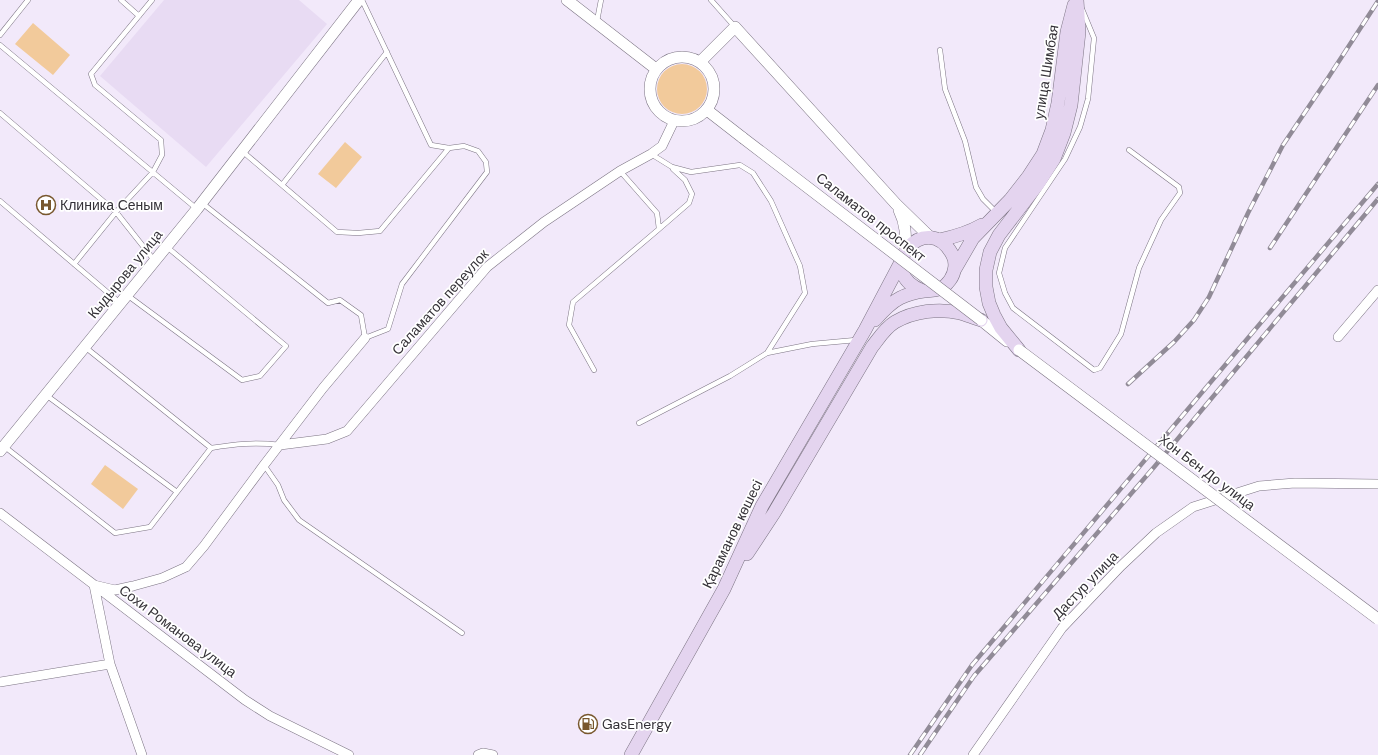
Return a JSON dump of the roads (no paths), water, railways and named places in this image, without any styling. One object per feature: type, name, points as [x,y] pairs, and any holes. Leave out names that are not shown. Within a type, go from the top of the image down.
[{"type":"main road","points":[[1019,350],[1001,328],[989,303],[986,287],[986,270],[990,252],[999,235],[1029,196],[1054,159],[1064,133],[1070,105],[1079,32],[1077,0]]},
{"type":"main road","name":"улица Шимбая","points":[[987,223],[997,214],[1028,177],[1043,154],[1052,130],[1058,103],[1067,32],[1077,0]]},
{"type":"main road","points":[[863,335],[903,255],[912,243],[921,238],[935,239],[955,237],[987,223]]},
{"type":"main road","points":[[903,255],[902,268],[904,276],[909,283],[915,288],[923,291],[932,292],[940,289],[950,280],[973,238],[987,223]]},
{"type":"main road","points":[[935,239],[948,246],[954,257],[955,269]]},
{"type":"main road","points":[[863,335],[883,311],[900,298],[923,291]]},
{"type":"main road","points":[[724,589],[774,513],[881,334],[894,323],[925,311],[960,313],[981,320]]},
{"type":"main road","name":"Қараманов көшесі","points":[[631,755],[724,589],[762,506],[863,335]]},
{"type":"street","name":"Кыдырова улица","points":[[2,449],[154,260],[200,206],[360,0]]},
{"type":"street","points":[[567,0],[656,69]]},
{"type":"street","points":[[700,62],[735,27],[896,204],[935,239]]},
{"type":"street","points":[[676,57],[689,57],[700,62],[709,72],[714,84],[713,98],[707,110],[698,118],[686,122],[674,121],[662,116],[654,106],[649,94],[650,81],[656,69],[665,61],[676,57]]},
{"type":"street","name":"Саламатов проспект","points":[[707,110],[1019,350]]},
{"type":"street","name":"Саламатов переулок","points":[[280,445],[327,439],[347,430],[487,267],[544,222],[620,171],[651,154],[662,146],[674,121]]},
{"type":"street","points":[[896,204],[904,220],[906,234],[903,255]]},
{"type":"street","points":[[1338,337],[1378,290]]},
{"type":"street","points":[[142,755],[110,664],[94,585],[115,590],[162,578],[186,567],[204,546],[323,388],[365,338]]},
{"type":"street","name":"Хон Бен До улица","points":[[1019,350],[1378,619]]},
{"type":"street","name":"Дастур улица","points":[[973,755],[1062,628],[1121,566],[1156,533],[1193,508],[1259,486],[1295,483],[1378,484]]},
{"type":"street","name":"Сохи Романова улица","points":[[0,514],[245,700],[270,716],[349,755]]},
{"type":"street","points":[[0,682],[110,664]]},
{"type":"street","points":[[478,755],[483,753],[493,755]]},
{"type":"lane","points":[[0,35],[28,0]]},
{"type":"lane","points":[[121,0],[139,16]]},
{"type":"lane","points":[[74,264],[116,212],[153,172],[162,155],[161,140],[95,85],[91,74],[152,0]]},
{"type":"lane","points":[[0,45],[153,172],[328,304],[340,300],[361,315],[365,338],[388,329],[402,284],[487,172],[486,162],[478,151],[464,146],[449,148],[431,145],[387,52],[360,0]]},
{"type":"lane","points":[[596,23],[601,0]]},
{"type":"lane","points":[[711,0],[735,27]]},
{"type":"lane","points":[[1077,0],[1094,38],[1088,99],[1080,127],[1065,158],[1005,248],[999,273],[1005,293],[1013,308],[1094,370],[1100,368],[1120,334],[1139,268],[1161,220],[1180,193],[1179,187],[1129,150]]},
{"type":"lane","points":[[940,50],[945,89],[965,141],[976,187],[983,199],[997,214]]},
{"type":"lane","points":[[282,185],[387,52]]},
{"type":"lane","points":[[0,113],[116,212],[154,260]]},
{"type":"lane","points":[[242,151],[337,232],[358,233],[380,230],[449,148]]},
{"type":"lane","points":[[594,370],[569,325],[573,302],[689,204],[692,194],[685,180],[672,167],[651,154]]},
{"type":"lane","points":[[672,167],[691,172],[740,165],[753,173],[771,201],[800,266],[805,293],[767,353]]},
{"type":"lane","points":[[620,171],[657,213],[659,229]]},
{"type":"lane","points":[[0,201],[74,264],[242,380],[260,376],[286,346],[166,246]]},
{"type":"lane","points":[[639,423],[730,376],[767,353],[863,335]]},
{"type":"lane","points":[[85,347],[211,448]]},
{"type":"lane","points":[[46,395],[177,492]]},
{"type":"lane","points":[[2,449],[115,533],[150,528],[211,448],[258,443],[280,445]]},
{"type":"lane","points":[[264,465],[278,485],[284,500],[299,520],[462,633]]},
{"type":"railway","points":[[1128,384],[1174,342],[1194,320],[1209,297],[1248,213],[1283,145],[1378,1]]},
{"type":"railway","points":[[1270,248],[1378,85]]},
{"type":"railway","points":[[910,755],[972,665],[1378,184]]},
{"type":"railway","points":[[920,755],[974,676],[1155,466],[1378,199]]},
{"type":"place","name":"Клиника Сеным","points":[[46,205]]},
{"type":"place","name":"GasEnergy","points":[[588,724]]}]
